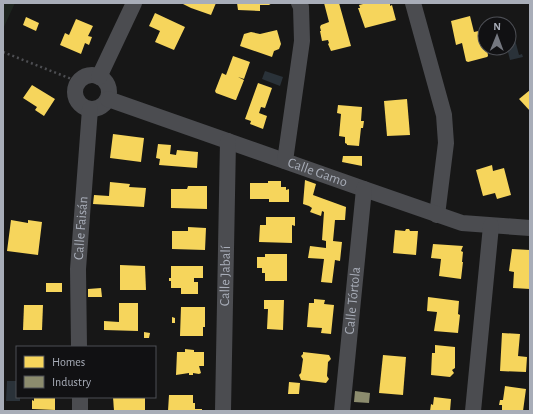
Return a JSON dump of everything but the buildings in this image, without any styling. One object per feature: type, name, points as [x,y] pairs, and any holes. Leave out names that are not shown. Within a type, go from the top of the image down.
[{"type":"street","points":[[99,77],[134,3]]},
{"type":"street","points":[[285,161],[302,41],[301,7],[299,3]]},
{"type":"street","points":[[413,3],[444,115],[446,143],[437,215]]},
{"type":"street","points":[[92,75],[99,77],[104,80],[108,86],[108,99],[104,105],[97,108],[90,109],[83,107],[78,102],[75,95],[79,82],[85,77],[92,75]]},
{"type":"street","name":"Calle Gamo","points":[[108,99],[462,223],[530,228]]},
{"type":"street","name":"Calle Faisán","points":[[79,346],[78,269],[90,109]]},
{"type":"street","name":"Calle Jabalí","points":[[223,411],[228,141]]},
{"type":"street","name":"Calle Tórtola","points":[[342,411],[364,189]]},
{"type":"street","points":[[473,411],[491,226]]},
{"type":"street","points":[[80,398],[80,411]]},
{"type":"path","points":[[3,52],[79,82]]},
{"type":"shaded area","points":[[3,3],[15,3],[3,29]]},
{"type":"shaded area","points":[[517,47],[519,55],[522,54],[523,57],[510,60],[509,56],[517,56]]},
{"type":"shaded area","points":[[265,71],[283,77],[280,86],[262,79]]},
{"type":"shaded area","points":[[7,381],[16,381],[16,398],[20,398],[20,401],[6,401]]}]
